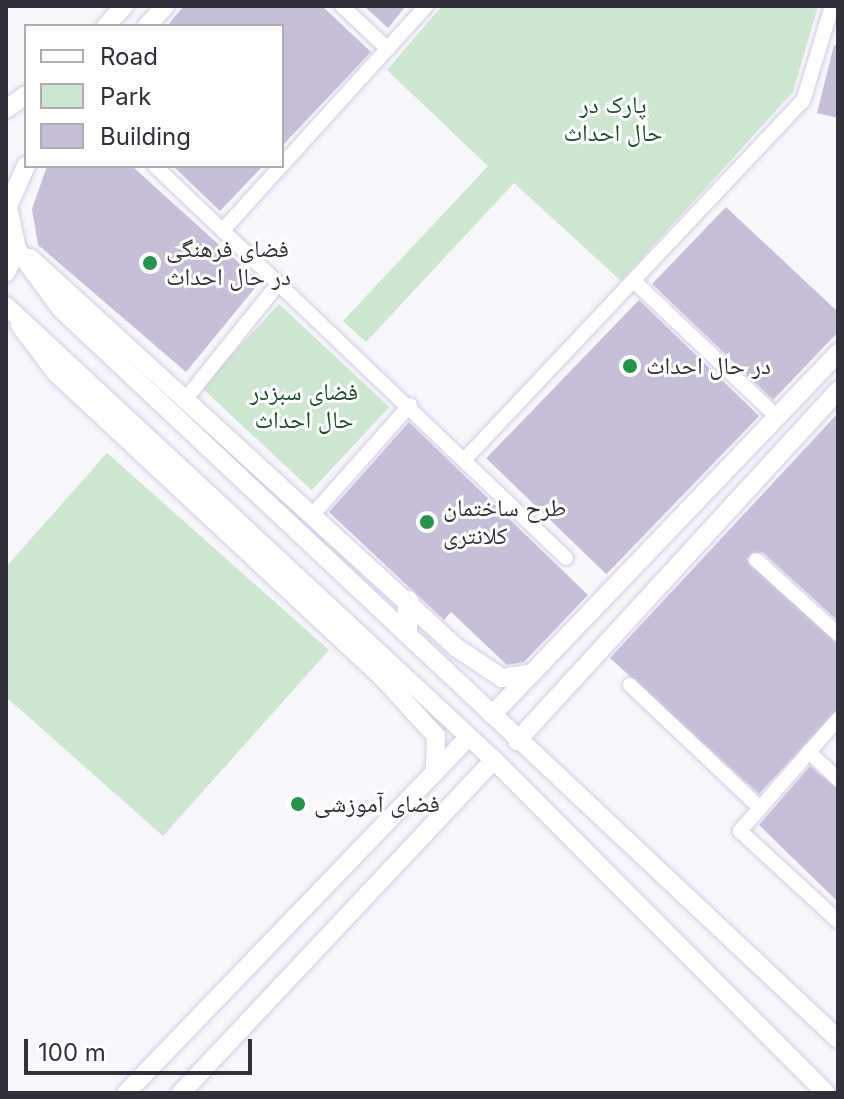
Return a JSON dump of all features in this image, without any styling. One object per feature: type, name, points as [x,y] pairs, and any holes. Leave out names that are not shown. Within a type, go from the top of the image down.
[{"type":"main road","points":[[407,633],[408,601]]},
{"type":"street","points":[[108,24],[124,6]]},
{"type":"street","points":[[149,24],[165,6]]},
{"type":"street","points":[[342,6],[388,49]]},
{"type":"street","points":[[284,164],[426,6]]},
{"type":"street","points":[[466,458],[637,284],[803,101],[832,6]]},
{"type":"street","points":[[6,109],[24,96]]},
{"type":"street","points":[[25,168],[8,201],[17,249],[61,309],[407,633],[517,741],[838,1039]]},
{"type":"street","points":[[157,168],[466,458],[566,558]]},
{"type":"street","points":[[224,229],[280,168]]},
{"type":"street","points":[[6,273],[17,249]]},
{"type":"street","points":[[17,249],[188,396],[408,601],[502,678],[533,673]]},
{"type":"street","points":[[188,396],[279,283]]},
{"type":"street","points":[[637,284],[777,417]]},
{"type":"street","points":[[6,306],[494,760],[826,1093]]},
{"type":"street","points":[[6,306],[56,373],[382,677],[436,736],[435,773]]},
{"type":"street","points":[[492,715],[838,353]]},
{"type":"street","points":[[517,741],[838,391]]},
{"type":"street","points":[[315,512],[410,405]]},
{"type":"street","points":[[756,560],[838,634]]},
{"type":"street","points":[[630,685],[760,808]]},
{"type":"street","points":[[838,719],[740,831],[838,921]]},
{"type":"street","points":[[126,1093],[468,737]]},
{"type":"street","points":[[809,752],[838,779]]},
{"type":"street","points":[[181,1093],[494,760]]},
{"type":"green space","name":"پارک در حال احداث","points":[[442,6],[818,6],[793,92],[621,281],[514,183],[366,342],[343,321],[488,166],[387,70]]},
{"type":"green space","name":"فضای سبزدر حال احداث","points":[[279,304],[389,407],[312,490],[201,387]]},
{"type":"green space","points":[[107,453],[329,650],[163,836],[6,697],[6,567]]},
{"type":"building","points":[[184,6],[322,6],[371,52],[284,144],[284,24],[169,24]]},
{"type":"building","points":[[364,6],[406,6],[388,28]]},
{"type":"building","points":[[834,45],[838,46],[838,118],[817,113]]},
{"type":"building","name":"فضای فرهنگی در حال احداث","points":[[46,168],[134,168],[260,282],[186,372],[38,245],[32,209]]},
{"type":"building","points":[[175,168],[261,168],[220,211]]},
{"type":"building","points":[[726,207],[838,312],[838,332],[773,400],[652,284]]},
{"type":"building","points":[[639,300],[759,416],[606,574],[486,458]]},
{"type":"building","points":[[838,413],[838,621],[762,552],[746,559],[838,644],[838,709],[759,794],[610,658]]},
{"type":"building","name":"طرح ساختمان کلانتری","points":[[409,422],[588,595],[524,662],[507,665],[451,612],[444,620],[329,512]]},
{"type":"building","points":[[810,766],[838,789],[838,902],[759,825]]},
{"type":"place","name":"فضای فرهنگی در حال احداث","points":[[150,263]]},
{"type":"place","name":"در حال احداث","points":[[630,366]]},
{"type":"place","name":"طرح ساختمان کلانتری","points":[[427,522]]},
{"type":"place","name":"فضای آموزشی","points":[[298,804]]}]
